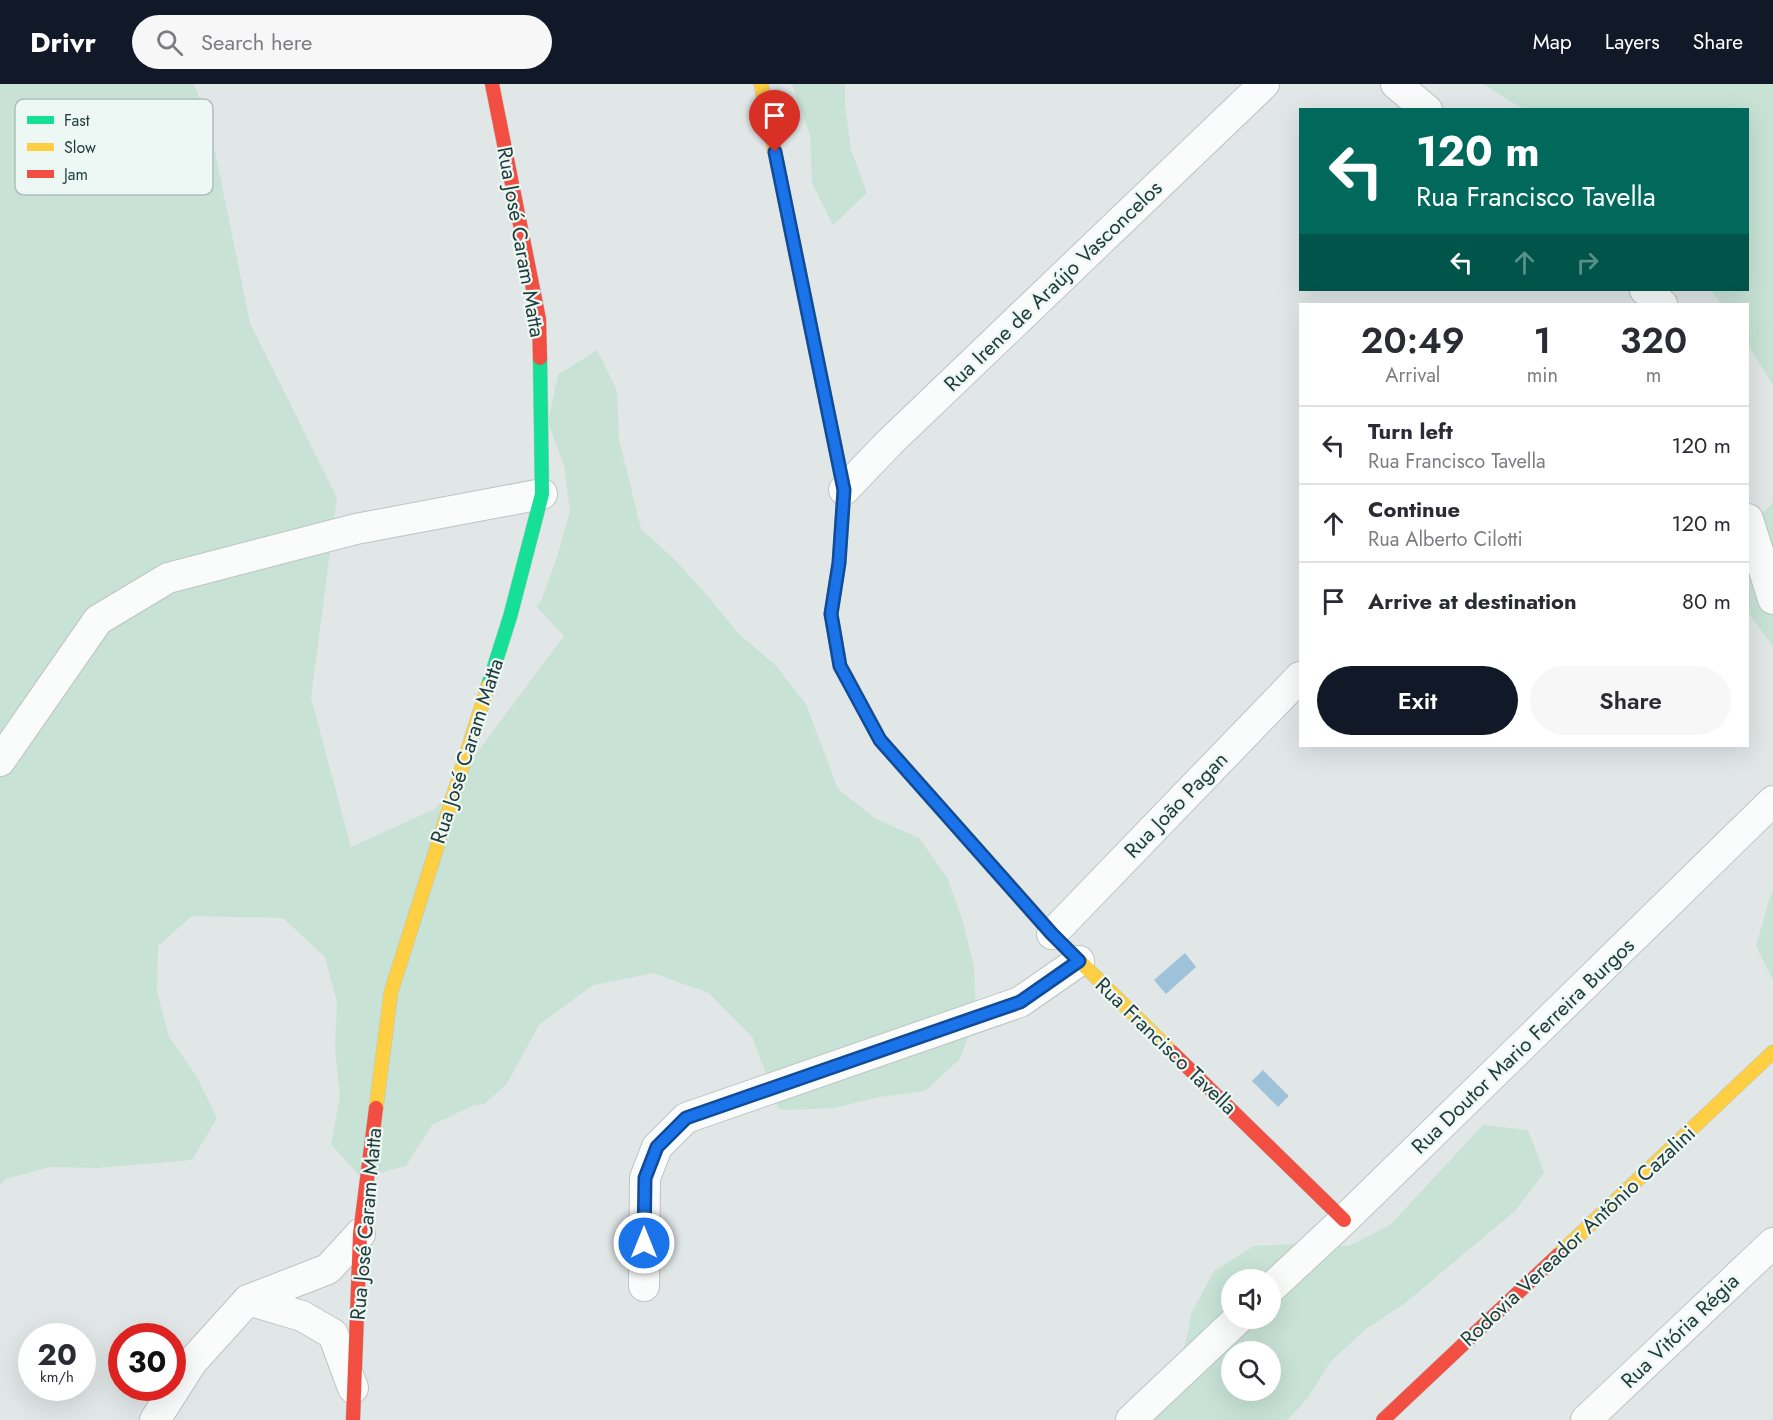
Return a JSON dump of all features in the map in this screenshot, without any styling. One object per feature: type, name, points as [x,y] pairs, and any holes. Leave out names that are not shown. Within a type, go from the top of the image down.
[{"type":"street","name":"Rua José Caram Matta","points":[[352,1420],[360,1234],[391,992],[510,617],[542,494],[539,319],[492,84]]},
{"type":"street","name":"Rua Francisco Tavella","points":[[761,84],[844,490],[839,563],[831,614],[840,666],[880,740],[1052,934],[1344,1220]]},
{"type":"street","name":"Rua Irene de Araújo Vasconcelos","points":[[844,490],[890,442],[1264,84]]},
{"type":"street","points":[[1396,84],[1425,108]]},
{"type":"street","points":[[0,761],[98,620],[168,578],[356,529],[542,494]]},
{"type":"street","points":[[1749,522],[1773,599]]},
{"type":"street","name":"Rua João Pagan","points":[[1052,934],[1299,678]]},
{"type":"street","name":"Rua Doutor Mario Ferreira Burgos","points":[[1281,1279],[1773,801]]},
{"type":"street","points":[[644,1286],[645,1178],[657,1147],[686,1118],[1020,1002],[1079,961]]},
{"type":"street","name":"Rodovia Vereador Antônio Cazalini","points":[[1383,1420],[1773,1052]]},
{"type":"street","points":[[155,1420],[192,1362],[248,1300],[328,1269],[360,1234]]},
{"type":"street","name":"Rua Vitória Régia","points":[[1586,1420],[1773,1243]]},
{"type":"street","points":[[248,1300],[302,1316],[333,1334],[354,1391]]},
{"type":"street","points":[[1131,1420],[1227,1329]]},
{"type":"green space","points":[[0,84],[194,84],[200,99],[15,99],[15,195],[213,195],[213,142],[250,323],[337,498],[311,698],[351,847],[435,809],[564,636],[536,606],[541,601],[557,557],[570,512],[564,465],[548,422],[558,375],[597,350],[617,391],[619,439],[641,529],[675,560],[737,632],[776,666],[806,704],[838,789],[876,819],[919,838],[948,879],[963,922],[974,967],[976,1015],[960,1059],[925,1091],[879,1097],[834,1108],[786,1110],[778,1108],[753,1038],[709,993],[653,973],[593,985],[539,1025],[506,1085],[484,1104],[474,1105],[432,1125],[406,1166],[361,1178],[331,1144],[340,1096],[335,1048],[337,1002],[325,957],[283,918],[192,916],[158,946],[157,992],[169,1037],[197,1077],[217,1118],[192,1160],[96,1168],[50,1167],[5,1179],[0,1185]]},
{"type":"green space","points":[[792,84],[845,84],[845,104],[851,150],[867,193],[833,225],[812,183],[810,135]]},
{"type":"green space","points":[[1483,84],[1773,84],[1773,385],[1749,347],[1749,303],[1720,303],[1712,291],[1749,291],[1749,108],[1521,108]]},
{"type":"green space","points":[[1773,503],[1773,646],[1749,614],[1749,526]]},
{"type":"green space","points":[[1773,891],[1773,980],[1756,946]]},
{"type":"green space","points":[[1483,1125],[1528,1130],[1544,1173],[1515,1211],[1405,1303],[1366,1329],[1332,1360],[1306,1400],[1287,1420],[1142,1420],[1182,1359],[1192,1312],[1214,1271],[1254,1246],[1302,1244],[1349,1246],[1390,1225]]},
{"type":"water","points":[[1185,953],[1196,967],[1166,994],[1154,980]]},
{"type":"water","points":[[1263,1070],[1289,1096],[1278,1107],[1252,1081]]},
{"type":"traffic: fast","points":[[488,686],[510,617],[542,494],[540,358]]},
{"type":"traffic: fast","points":[[826,402],[844,490],[839,563],[831,614],[840,666],[847,678]]},
{"type":"traffic: slow","points":[[761,84],[826,402]]},
{"type":"traffic: slow","points":[[847,678],[880,740],[1052,934],[1172,1052]]},
{"type":"traffic: slow","points":[[376,1108],[391,992],[488,686]]},
{"type":"traffic: slow","points":[[1558,1255],[1773,1052]]},
{"type":"traffic: jam","points":[[492,84],[539,319],[540,358]]},
{"type":"traffic: jam","points":[[1172,1052],[1344,1220]]},
{"type":"traffic: jam","points":[[353,1420],[360,1234],[376,1108]]},
{"type":"traffic: jam","points":[[1383,1420],[1558,1255]]},
{"type":"route","points":[[644,1243],[645,1178],[657,1147],[686,1118],[1020,1002],[1079,961],[1052,934],[880,740],[840,666],[831,614],[839,563],[844,490],[775,152]]}]
